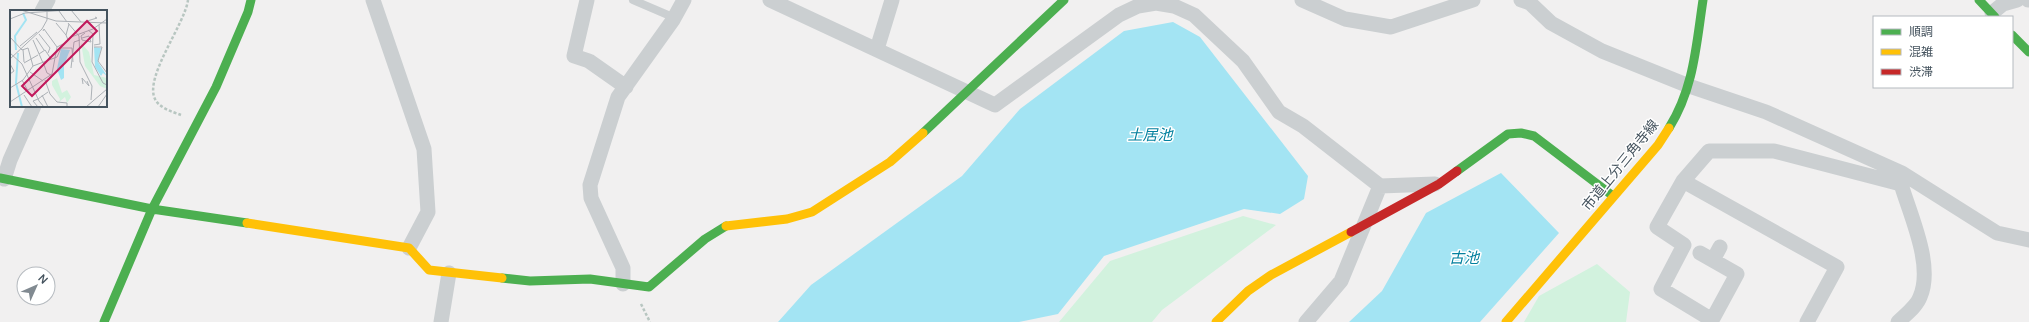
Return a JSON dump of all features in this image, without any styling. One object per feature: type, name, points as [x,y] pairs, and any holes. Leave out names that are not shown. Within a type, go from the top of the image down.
[{"type":"main road","points":[[104,322],[152,208],[216,87],[251,0]]},
{"type":"main road","points":[[2,179],[152,208],[409,248],[429,270],[530,280],[590,280],[649,287],[705,239],[729,224],[787,219],[812,212],[890,162],[914,142],[966,91],[1064,0]]},
{"type":"main road","name":"市道上分三角寺線","points":[[1506,322],[1613,196],[1658,146],[1680,110],[1689,86],[1704,0]]},
{"type":"main road","points":[[1979,0],[1993,15]]},
{"type":"main road","points":[[2013,36],[2029,52]]},
{"type":"main road","points":[[1216,322],[1248,291],[1271,275],[1363,227],[1439,184],[1508,134],[1534,136],[1613,196]]},
{"type":"street","points":[[43,10],[48,0]]},
{"type":"street","points":[[372,0],[424,149],[428,212],[409,248]]},
{"type":"street","points":[[587,0],[574,56],[589,61],[626,87]]},
{"type":"street","points":[[623,284],[623,268],[591,198],[590,185],[618,97],[675,18],[684,0]]},
{"type":"street","points":[[770,0],[995,105],[1119,15],[1138,6],[1156,3],[1174,6],[1194,15],[1243,61],[1279,112],[1303,126],[1380,186],[1439,184]]},
{"type":"street","points":[[877,49],[892,0]]},
{"type":"street","points":[[1302,0],[1345,19],[1391,27],[1443,5],[1473,0]]},
{"type":"street","points":[[1521,0],[1530,2],[1551,23],[1602,51],[1689,86],[1766,112],[1902,178],[1997,233],[2029,240]]},
{"type":"street","points":[[1993,15],[2003,4],[2017,0]]},
{"type":"street","points":[[2,179],[34,107]]},
{"type":"street","points":[[1720,247],[1706,257],[1737,274],[1711,321],[1661,288],[1684,245],[1657,227],[1683,181],[1709,150],[1774,151],[1902,178]]},
{"type":"street","points":[[1898,322],[1920,298],[1925,279],[1922,253],[1902,178]]},
{"type":"street","points":[[1683,181],[1837,267],[1807,322]]},
{"type":"street","points":[[1319,322],[1341,281],[1380,186]]},
{"type":"street","points":[[440,322],[449,273]]},
{"type":"street","points":[[1306,322],[1341,281]]},
{"type":"lane","points":[[633,0],[675,18]]},
{"type":"path","points":[[188,0],[158,70],[153,90],[155,100],[163,107],[197,123]]},
{"type":"green space","points":[[1243,216],[1276,225],[1162,310],[1152,322],[1059,322],[1110,261]]},
{"type":"green space","points":[[1597,264],[1630,292],[1626,322],[1524,322],[1539,296]]},
{"type":"water","name":"土居池","points":[[1173,22],[1200,37],[1308,176],[1304,199],[1280,214],[1244,209],[1104,256],[1058,314],[1019,322],[778,322],[811,285],[962,176],[1020,109],[1124,31]]},
{"type":"water","name":"古池","points":[[1501,173],[1559,233],[1480,322],[1349,322],[1382,291],[1426,213]]},
{"type":"traffic: fast","points":[[104,322],[152,209],[216,87],[248,12],[251,0]]},
{"type":"traffic: fast","points":[[923,133],[1064,0]]},
{"type":"traffic: fast","points":[[1669,128],[1684,98],[1689,82],[1696,50],[1703,0]]},
{"type":"traffic: fast","points":[[1979,0],[1994,16]]},
{"type":"traffic: fast","points":[[2013,36],[2029,52]]},
{"type":"traffic: fast","points":[[1457,171],[1508,134],[1521,133],[1534,136],[1613,196]]},
{"type":"traffic: fast","points":[[0,178],[152,209],[247,223]]},
{"type":"traffic: fast","points":[[502,278],[530,281],[590,279],[649,287],[705,239],[726,226]]},
{"type":"traffic: slow","points":[[1506,322],[1658,145],[1669,128]]},
{"type":"traffic: slow","points":[[726,226],[787,219],[812,212],[890,162],[923,133]]},
{"type":"traffic: slow","points":[[247,223],[409,248],[429,270],[502,278]]},
{"type":"traffic: slow","points":[[1216,322],[1248,291],[1271,275],[1351,232]]},
{"type":"traffic: jam","points":[[1351,232],[1439,184],[1457,171]]}]
